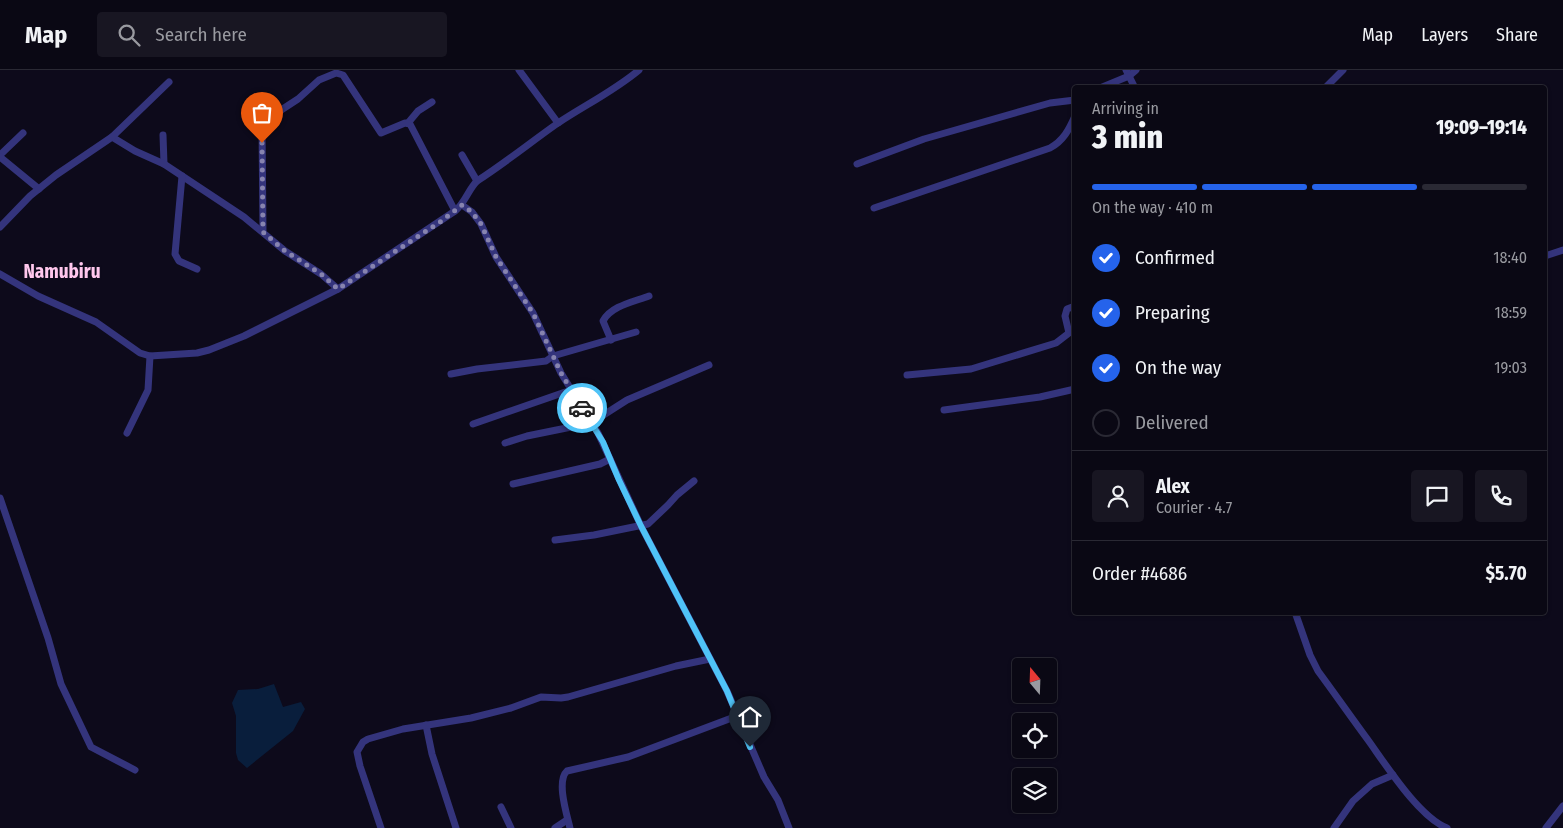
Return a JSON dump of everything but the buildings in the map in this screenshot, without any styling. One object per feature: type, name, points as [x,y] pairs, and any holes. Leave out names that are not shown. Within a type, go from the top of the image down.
[{"type":"street","points":[[519,70],[558,123]]},
{"type":"street","points":[[0,274],[38,296],[96,322],[132,347],[150,356],[197,353],[210,350],[244,336],[338,289],[455,211],[462,205],[472,186],[477,181],[558,123],[622,83],[638,70]]},
{"type":"street","points":[[1106,85],[1136,70]]},
{"type":"street","points":[[1329,85],[1343,70]]},
{"type":"street","points":[[263,232],[262,126],[272,116],[298,99],[320,80],[336,73],[343,75],[382,133],[408,123],[418,111],[432,102]]},
{"type":"street","points":[[1128,73],[1134,85]]},
{"type":"street","points":[[0,226],[39,189],[93,148],[112,137],[169,82]]},
{"type":"street","points":[[857,164],[924,139],[1050,103],[1072,100]]},
{"type":"street","points":[[874,208],[1050,148],[1059,143],[1072,121]]},
{"type":"street","points":[[408,123],[411,125],[455,211]]},
{"type":"street","points":[[23,132],[0,156],[39,189]]},
{"type":"street","points":[[163,135],[164,164]]},
{"type":"street","points":[[112,137],[135,151],[155,158],[244,217],[285,251],[321,274],[338,289]]},
{"type":"street","points":[[462,155],[477,181]]},
{"type":"street","points":[[182,176],[175,257],[179,261],[197,269]]},
{"type":"street","points":[[462,205],[472,212],[481,224],[496,257],[533,313],[571,390],[598,433],[641,526],[727,691],[764,777],[778,800],[789,828]]},
{"type":"street","points":[[1547,255],[1563,250]]},
{"type":"street","points":[[611,340],[603,321],[606,314],[622,305],[649,296]]},
{"type":"street","points":[[907,375],[956,372],[971,369],[1056,343],[1069,334],[1065,316],[1068,309],[1072,307]]},
{"type":"street","points":[[451,374],[546,361],[553,356],[636,332]]},
{"type":"street","points":[[127,434],[148,390],[150,356]]},
{"type":"street","points":[[505,444],[527,436],[591,423],[627,400],[708,365]]},
{"type":"street","points":[[944,410],[1040,396],[1072,389]]},
{"type":"street","points":[[473,424],[571,390]]},
{"type":"street","points":[[513,484],[600,464],[610,459]]},
{"type":"street","points":[[556,540],[594,535],[648,524],[694,481]]},
{"type":"street","points":[[0,498],[48,638],[61,684],[91,747],[135,770]]},
{"type":"street","points":[[1296,615],[1310,655],[1318,671],[1393,775],[1424,813],[1447,828]]},
{"type":"street","points":[[380,828],[357,752],[360,745],[368,739],[426,725],[471,718],[511,708],[541,697],[568,697],[676,666],[710,659]]},
{"type":"street","points":[[570,828],[567,820],[562,783],[563,776],[568,771],[628,757],[737,716]]},
{"type":"street","points":[[426,725],[432,754],[456,828]]},
{"type":"street","points":[[1334,828],[1353,801],[1372,784],[1393,775]]},
{"type":"street","points":[[1546,828],[1563,806]]},
{"type":"street","points":[[501,807],[511,828]]},
{"type":"street","points":[[555,828],[567,820]]},
{"type":"water","points":[[274,684],[283,707],[301,702],[305,709],[293,731],[247,768],[238,760],[236,753],[236,716],[232,703],[238,690],[258,689]]},
{"type":"way so far","points":[[262,143],[263,232],[285,251],[321,274],[338,289],[440,222],[462,205],[472,212],[481,224],[496,257],[533,313],[561,373],[582,408]]},
{"type":"district","name":"Namubiru","points":[[62,271]]},
{"type":"route","points":[[582,408],[603,442],[641,526],[727,691],[750,747]]}]
